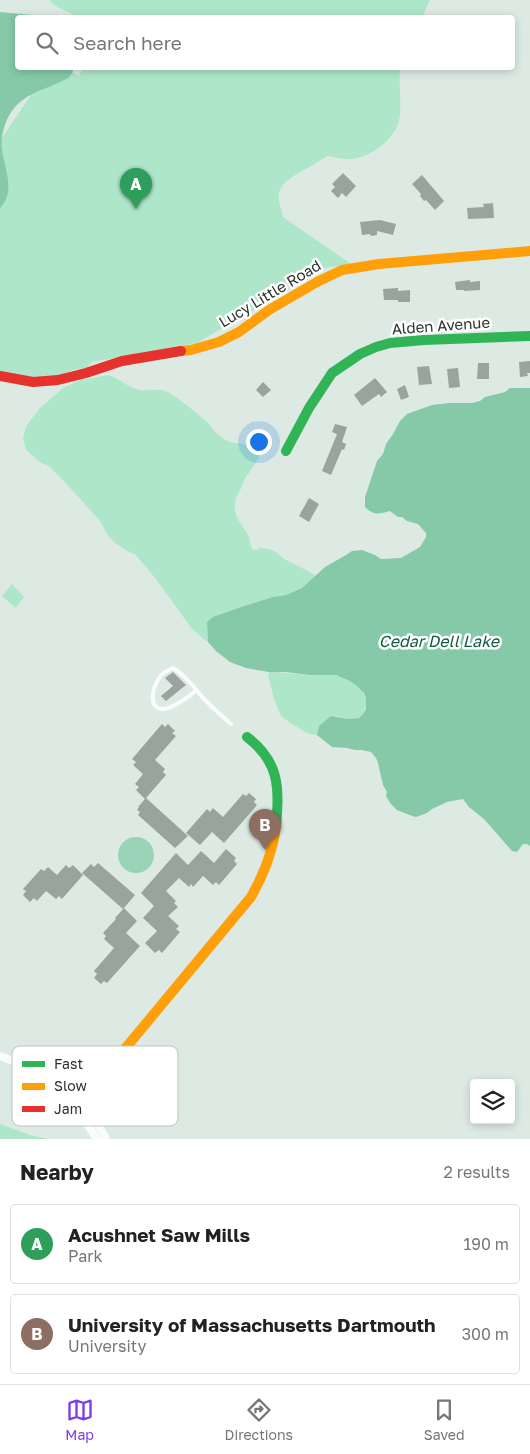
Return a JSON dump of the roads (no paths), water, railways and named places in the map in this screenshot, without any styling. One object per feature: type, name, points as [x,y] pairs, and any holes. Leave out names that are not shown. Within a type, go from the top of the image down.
[{"type":"street","name":"Lucy Little Road","points":[[0,376],[33,382],[58,380],[122,362],[191,350],[219,342],[239,332],[269,310],[316,282],[342,270],[379,264],[530,251]]},
{"type":"street","name":"Alden Avenue","points":[[286,451],[309,408],[332,372],[376,346],[424,340],[530,336]]},
{"type":"street","points":[[127,1046],[251,896],[266,869],[276,832],[278,811],[276,783],[269,760],[247,737]]},
{"type":"street","points":[[0,1056],[12,1060]]},
{"type":"street","points":[[88,1126],[97,1139]]},
{"type":"street","points":[[99,1126],[106,1139]]},
{"type":"lane","points":[[196,690],[171,707],[163,710],[153,703],[152,698],[158,680],[173,668],[180,672],[218,714],[231,724]]},
{"type":"water","points":[[0,12],[33,15],[15,15],[15,70],[73,70],[68,78],[25,98],[11,112],[5,124],[2,137],[2,150],[8,188],[5,202],[0,208]]},
{"type":"water","name":"Cedar Dell Lake","points":[[510,388],[530,388],[530,846],[523,844],[517,852],[512,851],[484,819],[469,807],[463,799],[447,802],[416,817],[397,810],[386,796],[387,792],[383,785],[378,763],[371,752],[332,747],[317,735],[319,726],[331,716],[348,719],[359,718],[363,714],[366,709],[366,699],[364,693],[357,686],[336,675],[269,672],[246,668],[230,662],[208,642],[207,622],[213,617],[273,597],[286,595],[302,588],[325,567],[352,551],[362,550],[381,559],[401,558],[420,547],[426,537],[426,533],[418,524],[398,517],[390,511],[377,514],[365,507],[365,497],[377,461],[383,454],[386,444],[400,421],[407,414],[432,405],[480,401],[485,397],[505,392]]},
{"type":"place","name":"Acushnet Saw Mills","points":[[136,209]]},
{"type":"place","name":"University of Massachusetts Dartmouth","points":[[265,850]]}]
